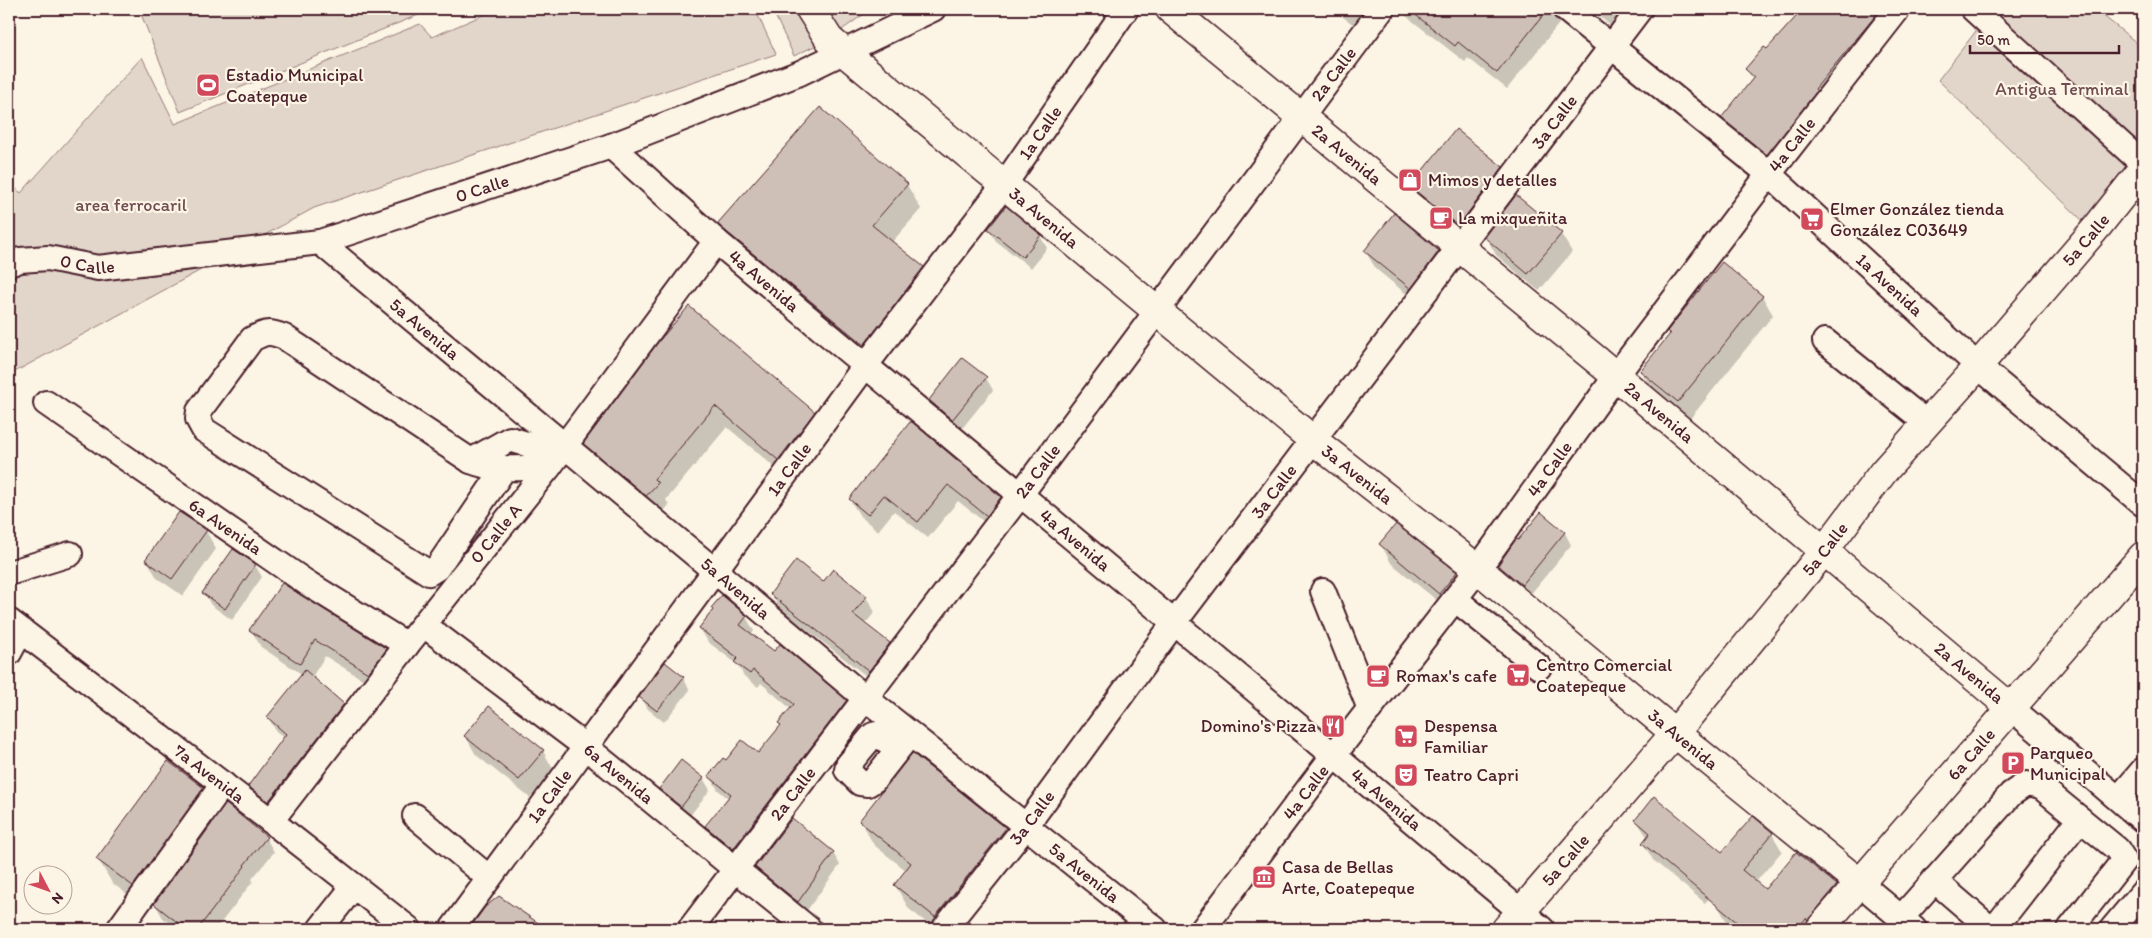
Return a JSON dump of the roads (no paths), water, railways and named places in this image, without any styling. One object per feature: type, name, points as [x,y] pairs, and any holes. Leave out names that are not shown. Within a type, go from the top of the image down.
[{"type":"main road","name":"3a Avenida","points":[[810,9],[829,39],[845,53],[1313,440],[1478,569],[1675,733],[1861,884]]},
{"type":"main road","name":"2a Avenida","points":[[1173,10],[1616,376],[2010,707]]},
{"type":"main road","name":"5a Calle","points":[[1514,921],[1675,733],[1824,551],[1884,472],[2097,227],[2143,169]]},
{"type":"main road","name":"6a Calle","points":[[1820,929],[1861,884],[2010,707],[2143,556]]},
{"type":"street","name":"0 Calle","points":[[9,264],[20,260],[48,258],[98,268],[320,242],[611,146],[800,73],[933,9]]},
{"type":"street","name":"1a Calle","points":[[452,929],[865,366],[1004,185],[1126,9]]},
{"type":"street","name":"2a Calle","points":[[690,929],[864,697],[1020,494],[1300,116],[1382,9]]},
{"type":"street","name":"1a Avenida","points":[[1565,9],[1769,174],[1978,366],[2143,504]]},
{"type":"street","name":"3a Calle","points":[[944,929],[1026,826],[1174,623],[1640,9]]},
{"type":"street","name":"4a Calle","points":[[1203,929],[1333,756],[1478,569],[1616,376],[1769,174],[1898,9]]},
{"type":"street","points":[[1973,9],[2143,164]]},
{"type":"street","name":"4a Avenida","points":[[611,146],[716,241],[1333,756],[1514,921],[1542,929]]},
{"type":"street","name":"0 Calle A","points":[[271,821],[407,645],[557,456],[716,241]]},
{"type":"street","name":"5a Avenida","points":[[320,242],[557,456],[715,571],[864,697],[904,741],[1026,826],[1155,929]]},
{"type":"street","points":[[504,469],[437,568],[429,573],[204,430],[198,420],[199,411],[252,339],[272,332],[284,337],[470,461],[486,467],[504,469],[557,456]]},
{"type":"street","points":[[1825,341],[1927,424]]},
{"type":"street","name":"6a Avenida","points":[[46,403],[307,583],[407,645]]},
{"type":"street","points":[[470,461],[510,438],[557,456]]},
{"type":"street","points":[[9,573],[70,554]]},
{"type":"street","points":[[1323,591],[1370,709]]},
{"type":"street","points":[[1455,599],[1539,667]]},
{"type":"street","name":"6a Avenida","points":[[424,625],[586,747],[808,929]]},
{"type":"street","points":[[9,653],[15,626]]},
{"type":"street","name":"7a Avenida","points":[[15,626],[223,784],[409,929]]},
{"type":"street","name":"2a Avenida","points":[[2010,707],[2143,820]]},
{"type":"street","points":[[2118,798],[2143,770]]},
{"type":"street","points":[[119,929],[223,784]]},
{"type":"street","points":[[1908,923],[1934,880],[2011,794],[2026,784],[2042,788],[2117,849],[2124,860],[2070,929]]},
{"type":"street","points":[[415,816],[489,878]]},
{"type":"street","points":[[1934,880],[1992,929],[2080,819]]},
{"type":"street","name":"3a Avenida","points":[[1861,884],[1908,923]]},
{"type":"street","points":[[320,929],[354,886]]},
{"type":"street","points":[[2094,899],[2116,924],[2143,892]]},
{"type":"place","name":"Estadio Municipal Coatepque","points":[[208,85]]},
{"type":"place","name":"Mimos y detalles","points":[[1410,180]]},
{"type":"place","name":"La mixqueñita","points":[[1441,218]]},
{"type":"place","name":"Elmer González tienda González C03649","points":[[1812,219]]},
{"type":"place","name":"Centro Comercial Coatepeque","points":[[1518,675]]},
{"type":"place","name":"Romax's cafe","points":[[1378,676]]},
{"type":"place","name":"Domino's Pizza","points":[[1333,726]]},
{"type":"place","name":"Despensa Familiar","points":[[1406,736]]},
{"type":"place","name":"Parqueo Municipal","points":[[2013,763]]},
{"type":"place","name":"Teatro Capri","points":[[1406,775]]},
{"type":"place","name":"Casa de Bellas Arte, Coatepeque","points":[[1264,877]]},
{"type":"park label","name":"Antigua Terminal","points":[[2062,89]]},
{"type":"park label","name":"area ferrocaril","points":[[131,205]]}]
